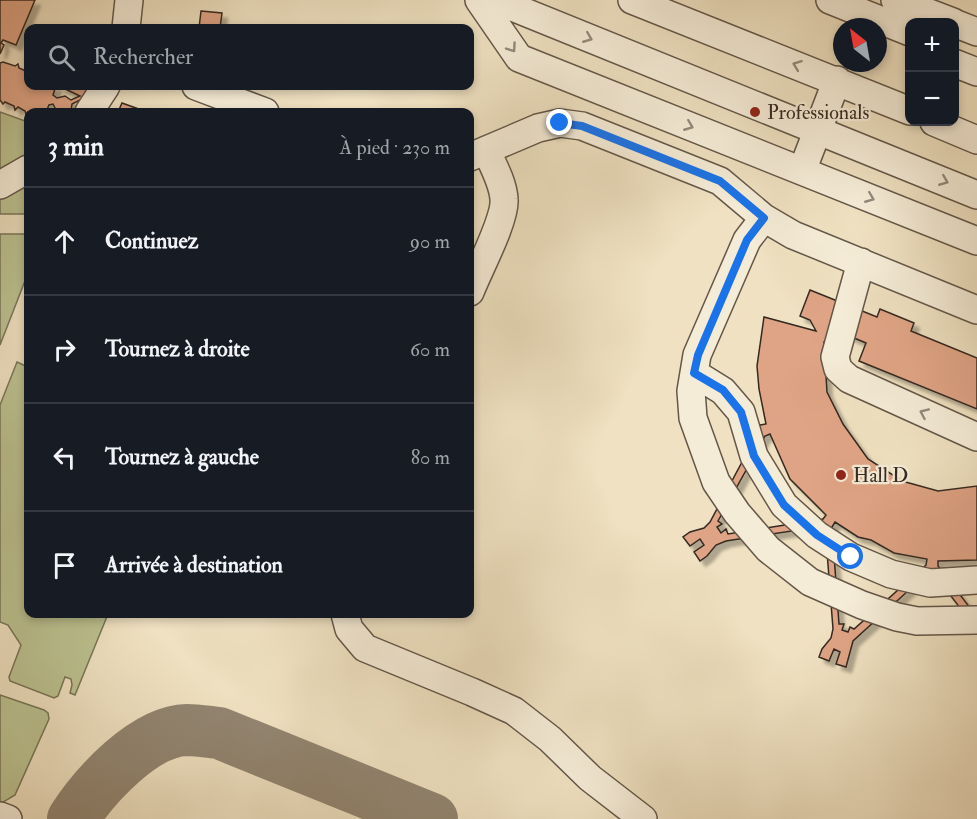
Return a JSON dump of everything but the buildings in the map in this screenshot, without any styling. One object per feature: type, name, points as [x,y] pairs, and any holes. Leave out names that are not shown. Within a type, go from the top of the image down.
[{"type":"street","points":[[126,24],[129,0]]},
{"type":"street","points":[[479,0],[519,58],[977,241]]},
{"type":"street","points":[[495,0],[977,195]]},
{"type":"street","points":[[632,0],[905,109]]},
{"type":"street","points":[[830,0],[874,18]]},
{"type":"street","points":[[895,0],[941,18]]},
{"type":"street","points":[[887,23],[905,30]]},
{"type":"street","points":[[959,25],[977,32]]},
{"type":"street","points":[[887,30],[896,39],[905,43]]},
{"type":"street","points":[[959,52],[977,59]]},
{"type":"street","points":[[959,65],[977,72]]},
{"type":"street","points":[[802,171],[837,81]]},
{"type":"street","points":[[91,108],[103,90]]},
{"type":"street","points":[[207,90],[254,108]]},
{"type":"street","points":[[474,282],[499,223],[505,200],[499,179],[478,154],[538,128],[560,123],[582,126],[720,181],[764,218],[793,235],[977,310]]},
{"type":"street","points":[[944,126],[977,140]]},
{"type":"street","points":[[0,184],[24,171]]},
{"type":"street","points":[[764,218],[747,240],[698,355],[694,373],[693,418],[716,482],[737,513],[768,549],[810,582],[862,605],[897,617],[917,621],[977,620]]},
{"type":"street","points":[[861,262],[835,357],[838,369],[849,379],[977,437]]},
{"type":"street","points":[[694,373],[723,390],[741,412],[754,456],[784,505],[817,535],[851,557],[891,574],[930,583],[977,580]]},
{"type":"street","points":[[346,618],[349,629],[365,648],[514,711],[550,739],[590,778],[644,819]]},
{"type":"street","points":[[0,816],[8,819]]},
{"type":"green space","points":[[0,112],[24,121],[24,160],[0,175]]},
{"type":"green space","points":[[24,184],[24,214],[0,214],[0,194]]},
{"type":"green space","points":[[0,234],[24,234],[24,283],[0,345]]},
{"type":"green space","points":[[17,362],[24,365],[24,618],[106,618],[75,695],[70,693],[71,679],[65,677],[58,696],[54,698],[10,681],[9,677],[21,645],[8,625],[0,622],[0,405]]},
{"type":"green space","points":[[0,695],[44,710],[48,713],[49,719],[15,795],[0,804]]},
{"type":"taxiway","points":[[73,819],[94,791],[122,762],[154,740],[187,730],[219,733],[432,819]]},
{"type":"place","name":"Professionals","points":[[755,112]]},
{"type":"place","name":"Hall D","points":[[841,475]]},
{"type":"route","points":[[560,123],[582,126],[720,181],[764,218],[747,240],[698,355],[694,373],[723,390],[741,412],[754,456],[784,505],[817,535],[851,557]]}]
